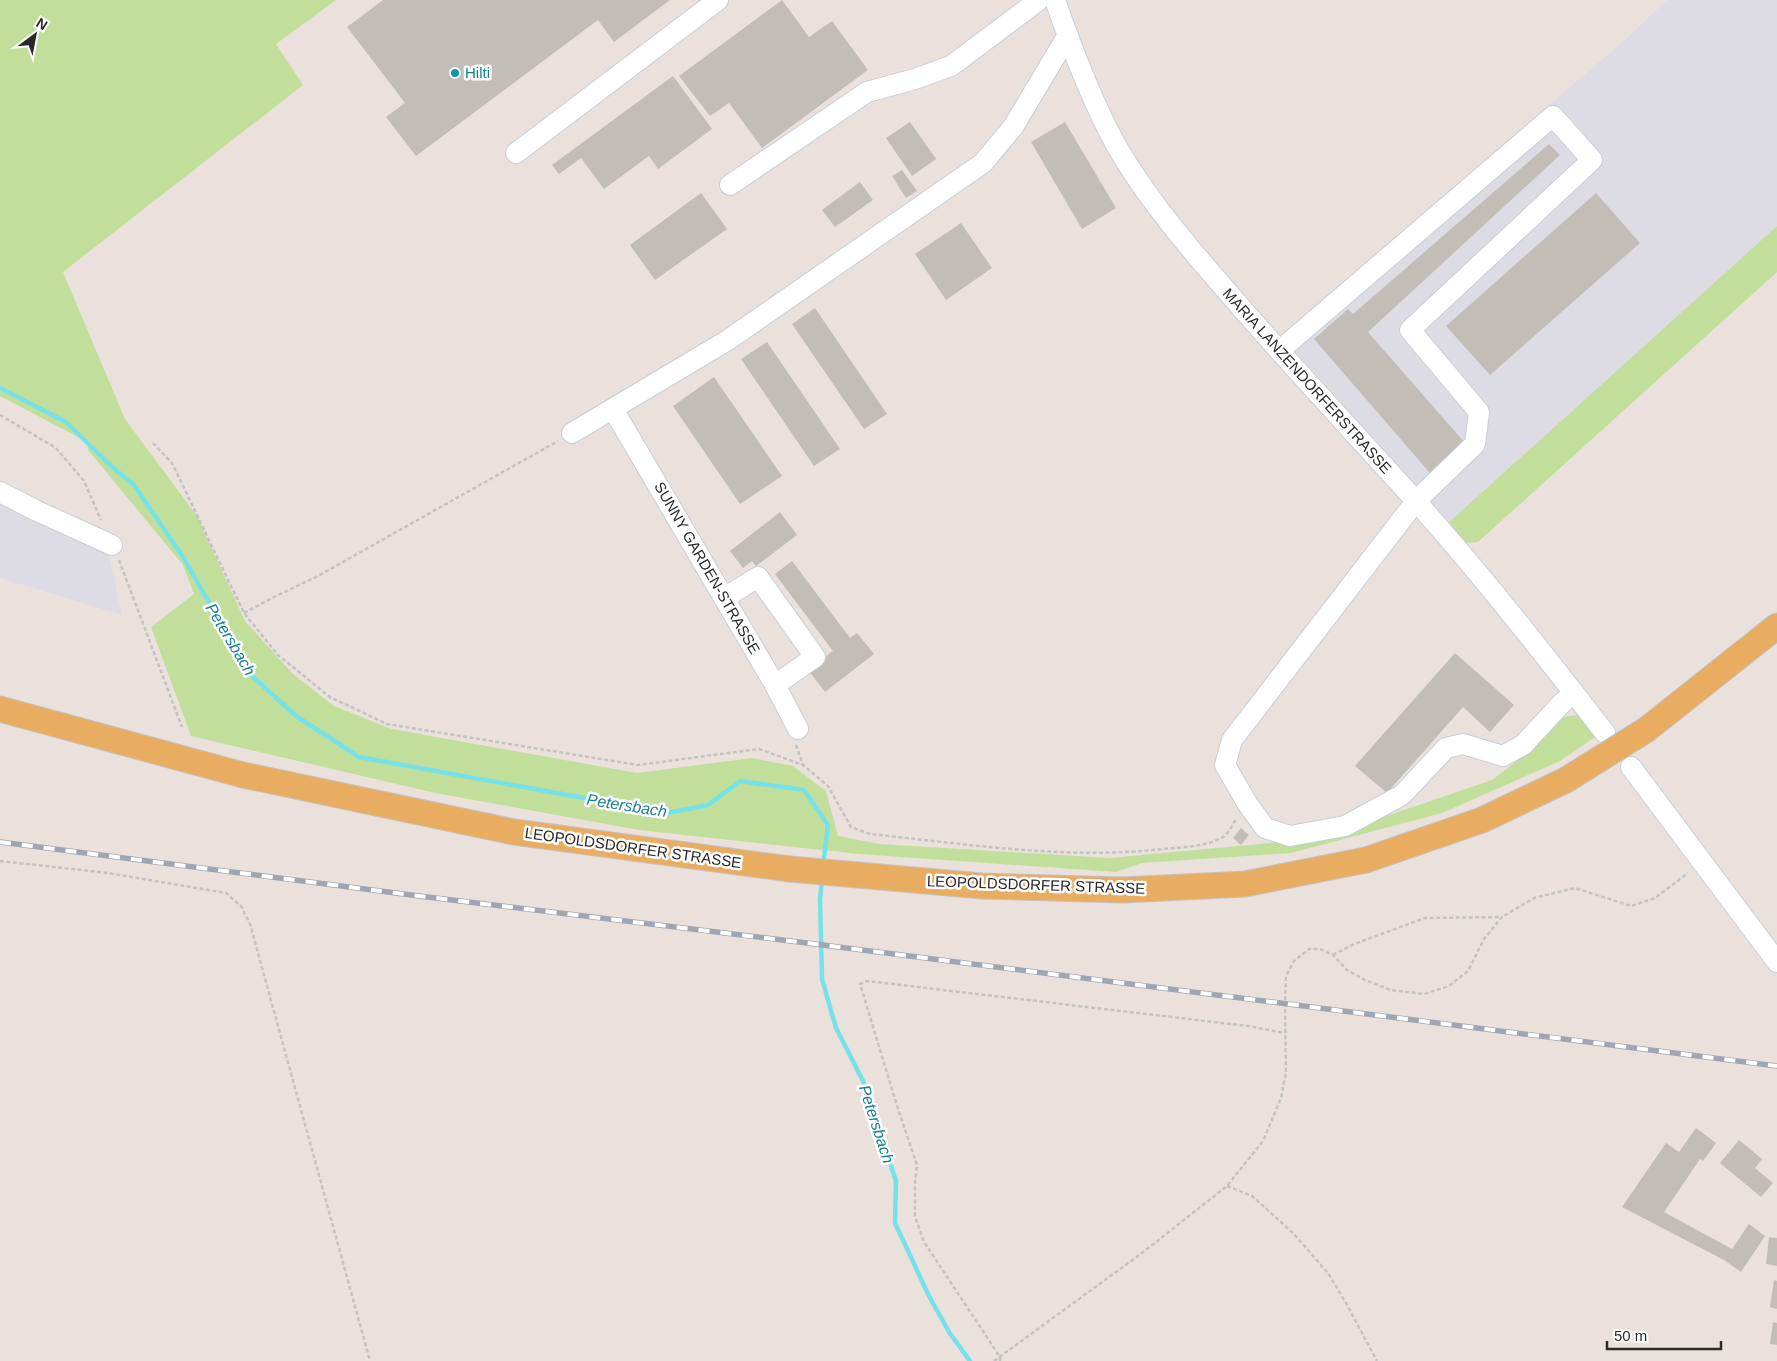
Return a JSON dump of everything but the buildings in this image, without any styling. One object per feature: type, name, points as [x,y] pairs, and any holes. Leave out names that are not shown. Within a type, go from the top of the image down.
[{"type":"main road","name":"LEOPOLDSDORFER STRASSE","points":[[0,709],[243,775],[514,832],[790,869],[982,886],[1123,890],[1245,884],[1366,860],[1482,820],[1566,780],[1646,730],[1777,626]]},
{"type":"street","points":[[516,153],[718,0]]},
{"type":"street","points":[[730,186],[868,92],[915,79],[951,66],[1039,0]]},
{"type":"street","name":"MARIA LANZENDORFERSTRASSE","points":[[1055,0],[1089,89],[1116,146],[1151,197],[1199,260],[1416,501],[1501,602],[1605,733]]},
{"type":"street","points":[[572,433],[728,340],[983,163],[1013,127],[1068,35]]},
{"type":"street","points":[[1279,351],[1553,116],[1592,160],[1410,330],[1479,412],[1475,444],[1416,501],[1232,740],[1225,766],[1247,803],[1265,828],[1290,836],[1345,826],[1402,795],[1446,748],[1462,744],[1503,756],[1522,745],[1574,693]]},
{"type":"street","name":"SUNNY GARDEN-STRASSE","points":[[614,409],[775,685],[798,729]]},
{"type":"street","points":[[0,492],[112,545]]},
{"type":"street","points":[[724,598],[758,577],[815,657],[775,685]]},
{"type":"street","points":[[1631,767],[1777,962]]},
{"type":"path","points":[[244,613],[318,576],[572,433]]},
{"type":"path","points":[[153,443],[172,463],[244,613],[278,655],[330,697],[387,724],[638,765],[759,749],[803,765],[828,786],[851,828],[870,834],[1029,850],[1076,853],[1148,851],[1207,844],[1225,836],[1247,803]]},
{"type":"path","points":[[0,862],[108,873],[226,893],[241,906],[250,924],[370,1361]]},
{"type":"path","points":[[994,1361],[1000,1359],[1142,1253],[1227,1186],[1263,1141],[1281,1098],[1286,1073],[1284,1005],[1286,976],[1294,961],[1309,949],[1320,949],[1333,955],[1347,970],[1365,980],[1391,990],[1424,994],[1449,986],[1468,970],[1484,939],[1502,917],[1534,898],[1575,888],[1631,906],[1655,898],[1703,862]]},
{"type":"path","points":[[1333,955],[1354,944],[1425,918],[1502,917]]},
{"type":"path","points":[[1000,1359],[924,1242],[915,1216],[917,1165],[860,984],[867,981],[877,982],[1248,1026],[1286,1033]]},
{"type":"path","points":[[1227,1186],[1252,1196],[1259,1202],[1293,1233],[1328,1273],[1377,1361]]},
{"type":"shaded area","points":[[1667,0],[1777,0],[1777,226],[1448,523],[1281,335],[1625,40]]},
{"type":"shaded area","points":[[0,483],[107,547],[122,615],[0,578]]},
{"type":"green space","points":[[0,0],[336,0],[276,44],[303,85],[63,272],[125,419],[197,516],[245,621],[293,674],[334,706],[392,729],[637,773],[752,758],[793,766],[826,791],[838,836],[880,844],[1110,858],[1291,841],[1363,824],[1492,780],[1513,764],[1532,742],[1560,717],[1579,715],[1593,729],[1595,737],[1560,761],[1442,813],[1291,853],[1142,863],[1116,872],[859,854],[639,830],[435,793],[191,736],[151,627],[194,594],[183,565],[88,450],[89,443],[0,396]]},
{"type":"green space","points":[[1777,226],[1777,272],[1478,542],[1465,543],[1448,523]]},
{"type":"waterway","name":"Petersbach","points":[[0,388],[66,422],[111,466],[134,485],[183,557],[250,674],[296,716],[359,757],[667,813],[708,805],[740,781],[804,790],[828,825],[823,865]]},
{"type":"waterway","name":"Petersbach","points":[[822,880],[820,899],[822,979],[836,1028],[863,1081],[896,1181],[895,1223],[929,1296],[949,1332],[970,1361]]},
{"type":"railway","points":[[0,842],[1777,1066]]},
{"type":"place","name":"Hilti","points":[[455,73]]}]
